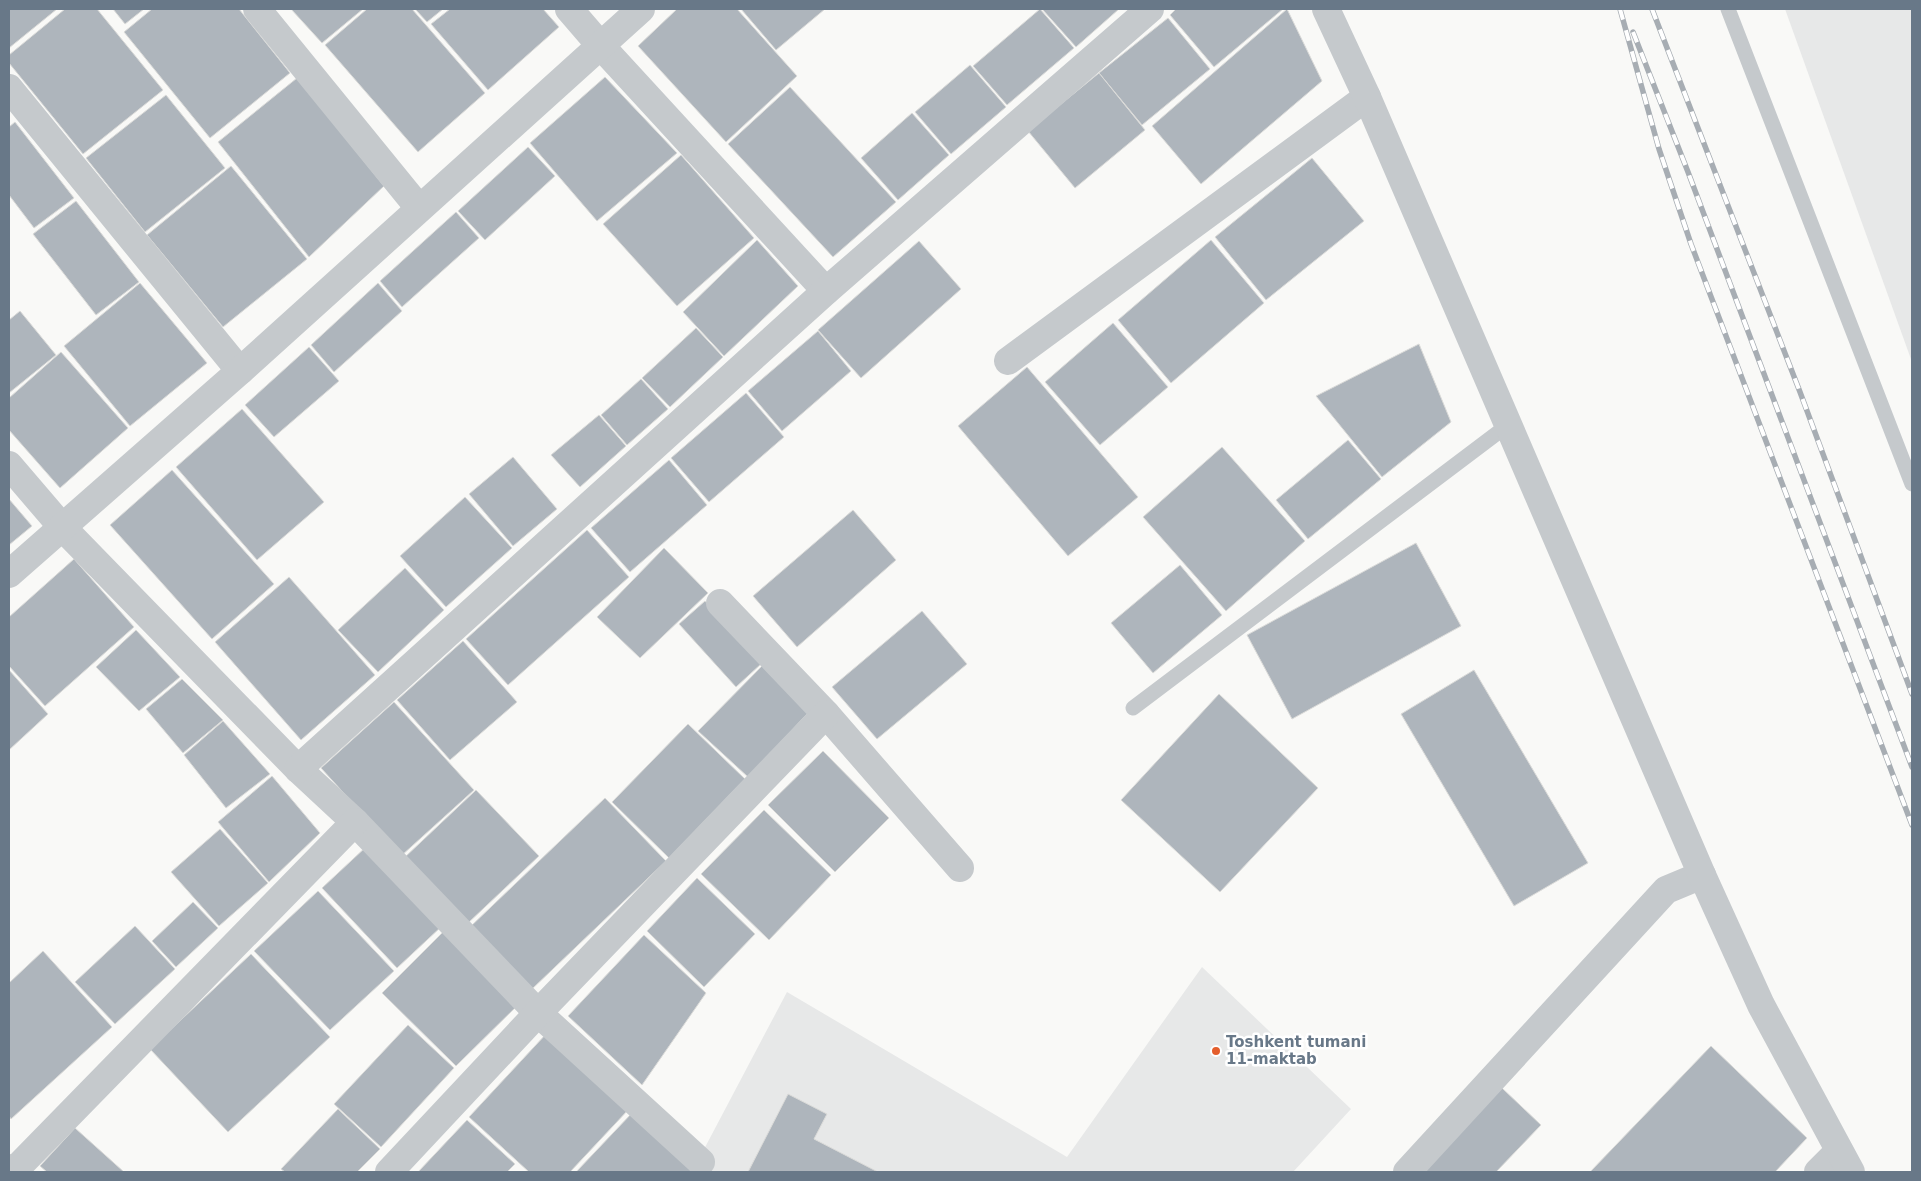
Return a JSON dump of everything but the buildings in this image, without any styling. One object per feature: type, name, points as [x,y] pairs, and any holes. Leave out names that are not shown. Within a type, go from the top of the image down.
[{"type":"street","points":[[257,9],[419,208]]},
{"type":"street","points":[[569,9],[826,291]]},
{"type":"street","points":[[9,574],[240,371],[641,9]]},
{"type":"street","points":[[298,769],[826,291],[1150,9]]},
{"type":"street","points":[[1326,9],[1367,96],[1702,875],[1761,1005],[1845,1162],[1818,1172]]},
{"type":"street","points":[[9,88],[240,371]]},
{"type":"street","points":[[1008,361],[1367,96]]},
{"type":"street","points":[[9,465],[62,527],[298,769],[355,822],[538,1013],[701,1162]]},
{"type":"street","points":[[720,603],[826,714],[960,868]]},
{"type":"street","points":[[389,1172],[538,1013],[826,714]]},
{"type":"street","points":[[9,1168],[12,1172],[355,822]]},
{"type":"street","points":[[1407,1172],[1666,890],[1702,875]]},
{"type":"lane","points":[[1728,9],[1912,484]]},
{"type":"lane","points":[[1132,708],[1508,425]]},
{"type":"shaded area","points":[[1785,9],[1912,9],[1912,362]]},
{"type":"shaded area","name":"Toshkent tumani 11-maktab","points":[[1202,967],[1351,1109],[1293,1172],[692,1172],[787,992],[1067,1157]]},
{"type":"railway","points":[[1620,9],[1659,149],[1691,244],[1912,825]]},
{"type":"railway","points":[[1652,9],[1800,392],[1912,694]]},
{"type":"railway","points":[[1633,32],[1688,172],[1912,767]]},
{"type":"place","name":"Toshkent tumani 11-maktab","points":[[1216,1051]]}]
